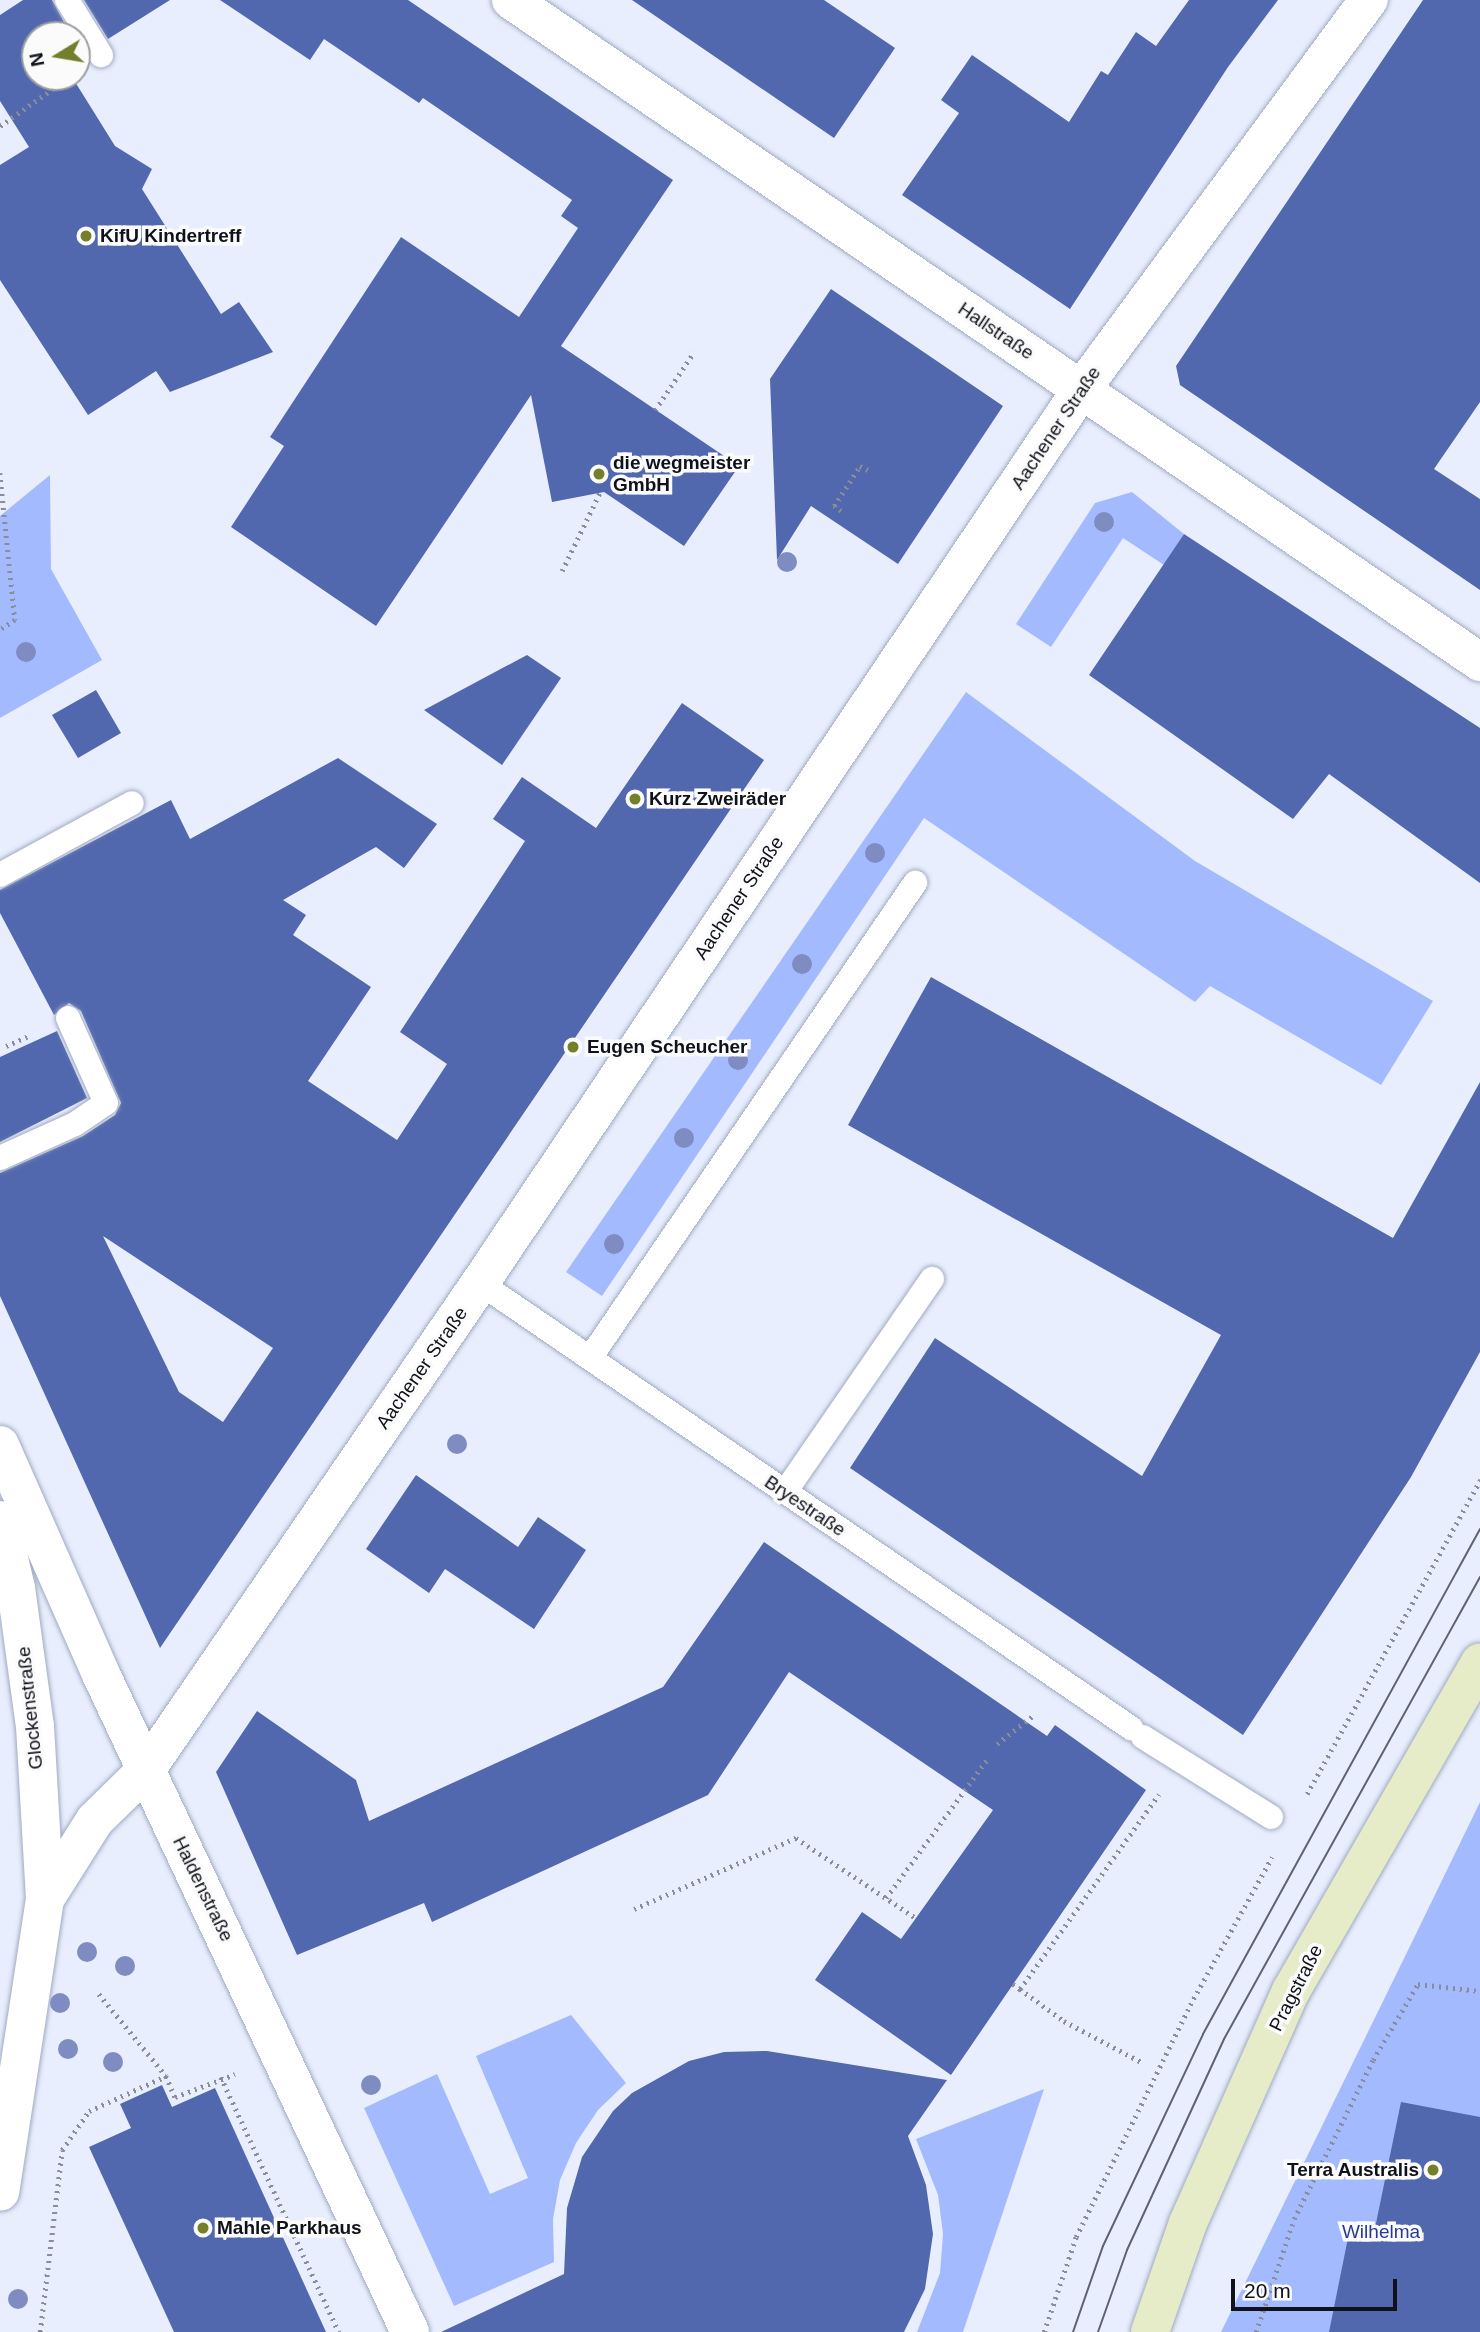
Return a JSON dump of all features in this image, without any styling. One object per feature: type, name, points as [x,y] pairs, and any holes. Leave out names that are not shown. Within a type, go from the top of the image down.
[{"type":"main road","name":"Pragstraße","points":[[1150,2332],[1188,2223],[1291,1991],[1480,1662]]},
{"type":"street","name":"Hallstraße","points":[[511,0],[1480,662]]},
{"type":"street","name":"Aachener Straße","points":[[146,1770],[480,1283],[1081,390],[1369,0]]},
{"type":"street","name":"Haldenstraße","points":[[0,1445],[146,1770],[287,2062],[410,2332]]},
{"type":"street","name":"Glockenstraße","points":[[0,1520],[16,1588],[35,1726],[45,1899],[0,2192]]},
{"type":"street","name":"Glockenstraße","points":[[45,1899],[95,1821],[146,1770]]},
{"type":"lane","points":[[67,0],[101,55]]},
{"type":"lane","points":[[0,876],[132,803]]},
{"type":"lane","points":[[590,1358],[915,883]]},
{"type":"lane","points":[[0,1158],[75,1124],[106,1102],[68,1018]]},
{"type":"lane","points":[[785,1492],[932,1279]]},
{"type":"lane","name":"Bryestraße","points":[[480,1283],[1181,1762],[1271,1817]]},
{"type":"path","points":[[0,126],[49,91]]},
{"type":"path","points":[[655,410],[694,352]]},
{"type":"path","points":[[841,511],[834,506],[860,466],[868,470]]},
{"type":"path","points":[[0,473],[4,491],[15,620],[0,630]]},
{"type":"path","points":[[562,571],[601,490]]},
{"type":"path","points":[[1305,1798],[1480,1480]]},
{"type":"path","points":[[887,1898],[986,1761]]},
{"type":"path","points":[[1020,1989],[1181,1762]]},
{"type":"path","points":[[634,1909],[796,1838],[916,1918]]},
{"type":"path","points":[[1044,2332],[1076,2237],[1190,2006],[1278,1847]]},
{"type":"path","points":[[1013,1984],[1064,2021],[1140,2062]]},
{"type":"path","points":[[1256,2332],[1294,2220],[1373,2060],[1418,1984],[1480,1991]]},
{"type":"path","points":[[99,1994],[166,2076],[175,2096],[221,2077],[287,2062]]},
{"type":"path","points":[[40,2332],[62,2150],[89,2111],[166,2076]]},
{"type":"path","points":[[221,2077],[339,2332]]},
{"type":"green space","points":[[50,475],[51,569],[102,660],[0,718],[0,516]]},
{"type":"green space","points":[[1132,492],[1184,534],[1164,565],[1123,538],[1051,647],[1016,624],[1095,503]]},
{"type":"green space","points":[[966,692],[1195,861],[1433,1001],[1381,1085],[1210,986],[1195,1002],[924,818],[602,1296],[566,1272]]},
{"type":"green space","name":"Wilhelma","points":[[1480,1802],[1480,2332],[1221,2332],[1413,1940]]},
{"type":"green space","points":[[571,2015],[626,2083],[598,2110],[576,2143],[560,2180],[553,2219],[554,2262],[454,2306],[364,2108],[437,2074],[490,2194],[528,2178],[476,2056]]},
{"type":"green space","points":[[1044,2089],[963,2332],[917,2332],[940,2273],[943,2234],[938,2195],[916,2139]]},
{"type":"building","name":"KifU Kindertreff","points":[[23,0],[52,0],[63,21],[21,21],[21,91],[81,91],[115,146],[152,169],[142,189],[221,314],[239,302],[273,352],[170,392],[156,371],[88,415],[0,280],[0,165],[29,147],[0,101],[0,15]]},
{"type":"building","points":[[84,0],[170,0],[108,39]]},
{"type":"building","points":[[220,0],[408,0],[673,180],[561,346],[739,466],[684,546],[604,492],[552,502],[531,395],[376,626],[231,527],[284,446],[270,437],[401,237],[519,317],[578,228],[561,216],[572,200],[423,98],[419,103],[324,39],[310,60]]},
{"type":"building","points":[[632,0],[824,0],[895,48],[834,138]]},
{"type":"building","points":[[1189,0],[1278,0],[1228,67],[1070,309],[902,195],[959,113],[941,100],[972,55],[1069,122],[1101,71],[1108,75],[1136,32],[1156,46]]},
{"type":"building","points":[[1423,0],[1480,0],[1480,402],[1434,469],[1480,499],[1480,590],[1180,385],[1176,366]]},
{"type":"building","points":[[831,289],[1003,406],[898,564],[811,506],[777,560],[770,379]]},
{"type":"building","points":[[1184,534],[1480,728],[1480,883],[1329,774],[1293,819],[1089,675]]},
{"type":"building","points":[[527,655],[561,678],[502,765],[424,710]]},
{"type":"building","points":[[96,690],[121,733],[78,758],[52,715]]},
{"type":"building","points":[[682,703],[764,760],[160,1648],[0,1296],[0,1173],[83,1136],[115,1115],[121,1103],[81,1011],[69,1003],[54,1015],[0,913],[0,890],[171,800],[190,839],[338,758],[437,824],[404,868],[376,847],[283,900],[306,915],[293,935],[371,987],[308,1081],[397,1140],[447,1064],[400,1032],[525,841],[493,819],[522,777],[596,828]],"holes":[[[103,1236],[273,1348],[223,1422],[179,1392]]]},
{"type":"building","points":[[931,977],[1393,1238],[1480,1082],[1480,1352],[1411,1477],[1243,1735],[850,1468],[935,1338],[1142,1476],[1221,1335],[848,1125]]},
{"type":"building","points":[[57,1031],[87,1098],[0,1142],[0,1057]]},
{"type":"building","points":[[416,1475],[518,1547],[538,1517],[586,1550],[534,1629],[445,1569],[429,1593],[366,1549]]},
{"type":"building","points":[[764,1542],[1047,1736],[1055,1725],[1146,1790],[951,2075],[815,1980],[862,1912],[901,1939],[993,1810],[789,1672],[708,1795],[432,1922],[424,1903],[297,1955],[216,1772],[257,1711],[356,1780],[369,1821],[663,1687]]},
{"type":"building","points":[[767,2051],[947,2080],[908,2136],[926,2185],[933,2234],[925,2289],[904,2332],[441,2332],[564,2274],[567,2208],[582,2157],[613,2111],[632,2093],[689,2061],[724,2052]]},
{"type":"building","name":"Mahle Parkhaus","points":[[162,2085],[172,2107],[215,2088],[326,2332],[174,2332],[89,2147],[131,2128],[120,2104]]},
{"type":"building","name":"Terra Australis","points":[[1401,2102],[1480,2117],[1480,2332],[1329,2332],[1351,2223],[1375,2228]]},
{"type":"tram line","points":[[1073,2332],[1103,2246],[1203,2034],[1480,1529]]},
{"type":"tram line","points":[[1098,2332],[1127,2250],[1224,2039],[1480,1577]]},
{"type":"place","name":"KifU Kindertreff","points":[[86,236]]},
{"type":"place","name":"die wegmeister GmbH","points":[[599,474]]},
{"type":"place","name":"Kurz Zweiräder","points":[[635,799]]},
{"type":"place","name":"Eugen Scheucher","points":[[573,1047]]},
{"type":"place","name":"Terra Australis","points":[[1433,2170]]},
{"type":"place","name":"Mahle Parkhaus","points":[[203,2228]]}]
